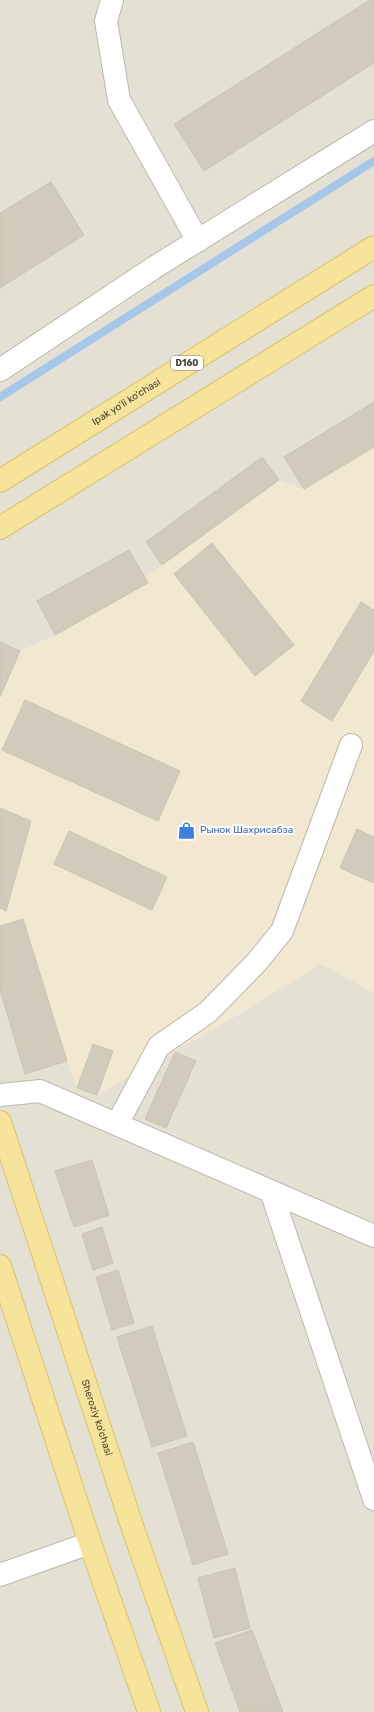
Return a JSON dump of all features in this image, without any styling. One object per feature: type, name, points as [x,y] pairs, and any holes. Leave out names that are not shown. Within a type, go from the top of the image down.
[{"type":"main road","name":"Ipak yo'li ko'chasi","points":[[0,481],[374,246]]},
{"type":"main road","points":[[0,528],[374,296]]},
{"type":"main road","name":"Sheroziy ko'chasi","points":[[0,1122],[133,1530],[197,1712]]},
{"type":"main road","points":[[0,1266],[90,1543],[149,1712]]},
{"type":"street","points":[[112,0],[106,21],[119,100],[198,241]]},
{"type":"street","points":[[0,370],[198,241],[374,131]]},
{"type":"street","points":[[117,1124],[159,1046],[208,1012],[256,963],[282,931],[351,746]]},
{"type":"street","points":[[0,1094],[40,1091],[374,1236]]},
{"type":"street","points":[[271,1191],[374,1499]]},
{"type":"street","points":[[0,1575],[90,1543]]},
{"type":"shaded area","points":[[0,0],[374,0],[374,1712],[0,1712]]},
{"type":"shaded area","name":"Рынок Шахрисабза","points":[[374,447],[374,993],[321,964],[228,1021],[97,1095],[77,1088],[67,1061],[25,1074],[0,990],[0,697],[20,651],[55,635],[162,565],[279,480],[304,489]]},
{"type":"building","points":[[370,0],[374,0],[374,63],[204,171],[174,124]]},
{"type":"building","points":[[51,182],[84,235],[0,288],[0,213]]},
{"type":"building","points":[[374,402],[374,447],[304,489],[284,457]]},
{"type":"building","points":[[262,457],[279,480],[162,565],[146,542]]},
{"type":"building","points":[[212,543],[294,645],[255,676],[174,574]]},
{"type":"building","points":[[129,550],[148,583],[55,635],[37,601]]},
{"type":"building","points":[[361,602],[374,610],[374,651],[332,721],[301,701]]},
{"type":"building","points":[[0,642],[20,651],[0,697]]},
{"type":"building","points":[[25,700],[180,771],[158,821],[2,750]]},
{"type":"building","points":[[0,808],[31,821],[6,911],[0,908]]},
{"type":"building","points":[[357,829],[374,837],[374,883],[340,868]]},
{"type":"building","points":[[69,831],[167,877],[152,910],[54,864]]},
{"type":"building","points":[[23,919],[67,1061],[25,1074],[0,990],[0,926]]},
{"type":"building","points":[[93,1044],[113,1051],[97,1095],[77,1088]]},
{"type":"building","points":[[175,1052],[196,1061],[166,1128],[145,1119]]},
{"type":"building","points":[[92,1160],[109,1215],[74,1227],[55,1171]]},
{"type":"building","points":[[102,1227],[113,1263],[93,1270],[82,1234]]},
{"type":"building","points":[[118,1270],[134,1323],[112,1330],[96,1277]]},
{"type":"building","points":[[152,1326],[187,1436],[152,1447],[117,1337]]},
{"type":"building","points":[[193,1442],[228,1554],[193,1565],[158,1453]]},
{"type":"building","points":[[235,1568],[250,1628],[214,1638],[198,1578]]},
{"type":"building","points":[[252,1630],[283,1712],[240,1712],[215,1643]]},
{"type":"waterway","points":[[0,397],[374,161]]},
{"type":"place","name":"Рынок Шахрисабза","points":[[187,830]]}]
